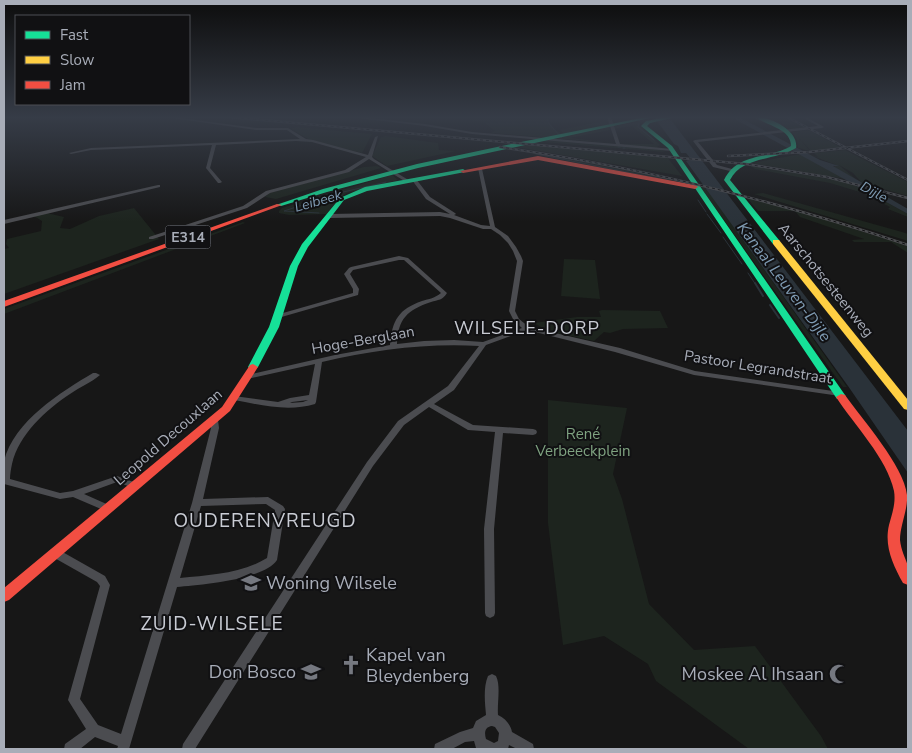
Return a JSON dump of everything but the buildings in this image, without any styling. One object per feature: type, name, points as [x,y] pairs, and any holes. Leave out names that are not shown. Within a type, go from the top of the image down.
[{"type":"main road","name":"E314","points":[[4,299],[266,206],[372,175],[460,152]]},
{"type":"main road","name":"E314","points":[[4,304],[262,211],[372,175],[483,152]]},
{"type":"main road","points":[[671,152],[895,475],[901,498],[900,514],[894,531],[894,542],[901,565],[908,579]]},
{"type":"main road","points":[[730,170],[744,163],[782,156],[787,152]]},
{"type":"main road","name":"Leopold Decouxlaan","points":[[4,596],[214,420],[234,398],[247,377],[278,316],[298,259],[342,199],[356,191],[544,158],[675,184],[695,186]]},
{"type":"main road","name":"Aarschotsesteenweg","points":[[730,170],[727,180],[908,407]]},
{"type":"street","points":[[211,152],[207,164],[210,173],[220,182]]},
{"type":"street","points":[[354,152],[370,156],[372,160],[411,181],[428,198],[457,216],[485,228],[493,228]]},
{"type":"street","points":[[151,238],[245,207],[268,192],[347,171],[370,156],[371,152]]},
{"type":"street","points":[[703,152],[714,166],[730,170]]},
{"type":"street","points":[[480,169],[493,228],[510,242],[518,254],[520,261],[512,311],[516,320],[527,328]]},
{"type":"street","points":[[4,222],[158,186]]},
{"type":"street","points":[[329,216],[440,214],[457,216]]},
{"type":"street","points":[[278,316],[356,294],[356,289],[347,274],[353,268],[406,259],[444,293],[439,298],[412,306],[402,314],[394,327],[393,346]]},
{"type":"street","points":[[188,749],[370,464],[401,423],[408,416],[451,388],[484,344],[527,328]]},
{"type":"street","name":"Pastoor Legrandstraat","points":[[527,328],[609,348],[694,373],[840,394]]},
{"type":"street","name":"Hoge-Berglaan","points":[[247,377],[393,346],[443,342],[484,344]]},
{"type":"street","points":[[234,398],[282,404],[290,400],[311,397],[319,361]]},
{"type":"street","points":[[96,375],[51,403],[38,415],[15,448],[6,466],[6,481],[60,496],[74,494],[117,479],[136,486]]},
{"type":"street","points":[[429,404],[471,428],[533,432]]},
{"type":"street","points":[[55,553],[101,579],[105,585],[74,700],[94,730],[124,746],[197,503],[215,428],[214,420]]},
{"type":"street","points":[[490,613],[489,529],[499,430]]},
{"type":"street","points":[[74,494],[108,508]]},
{"type":"street","points":[[172,583],[216,578],[263,568],[272,560],[280,509],[268,500],[197,503]]},
{"type":"street","points":[[492,680],[491,706],[493,720]]},
{"type":"street","points":[[478,734],[484,722],[493,720],[504,727],[507,736],[528,749]]},
{"type":"street","points":[[70,749],[94,730]]},
{"type":"street","points":[[440,749],[464,736],[478,734]]},
{"type":"street","points":[[478,734],[484,747],[494,749],[503,745],[507,736]]},
{"type":"green space","points":[[374,152],[451,152],[387,166],[372,156]]},
{"type":"green space","points":[[546,152],[617,152],[667,157],[682,176]]},
{"type":"green space","points":[[849,152],[908,182],[908,196],[862,183],[853,173],[839,165],[858,181],[834,167],[836,165],[808,154],[818,157],[814,153]]},
{"type":"green space","points":[[533,154],[684,181],[662,180]]},
{"type":"green space","points":[[801,154],[846,179],[751,163]]},
{"type":"green space","points":[[749,165],[852,183],[908,214],[908,217],[888,209],[890,207],[863,193],[830,183],[755,169]]},
{"type":"green space","points":[[377,166],[381,168],[276,199],[265,197],[269,193],[364,167]]},
{"type":"green space","points":[[392,175],[398,180],[347,193],[339,198],[327,214],[289,215],[279,213],[282,208]]},
{"type":"green space","points":[[699,185],[707,189],[847,387],[843,387]]},
{"type":"green space","points":[[763,193],[902,232],[908,234],[908,241],[754,194]]},
{"type":"green space","points":[[746,197],[785,207],[908,246],[908,253],[891,242],[854,242],[852,240],[864,239],[800,217],[795,211],[758,211]]},
{"type":"green space","points":[[134,208],[159,239],[4,294],[4,249],[9,248],[6,244],[7,239],[41,231],[42,221],[34,216],[47,213],[64,217],[60,228],[70,229],[99,216]]},
{"type":"green space","points":[[243,222],[245,223],[4,314],[4,309]]},
{"type":"green space","points":[[564,259],[595,260],[600,299],[561,296]]},
{"type":"green space","points":[[599,311],[660,311],[668,328],[623,329],[610,333],[604,332],[594,341],[548,331],[534,323],[577,317],[601,317]]},
{"type":"green space","name":"René Verbeeckplein","points":[[548,400],[627,408],[613,474],[622,499],[649,604],[694,650],[755,646],[821,736],[828,749],[749,749],[656,681],[648,664],[604,636],[563,645],[548,523]]},
{"type":"water","name":"Kanaal Leuven-Dijle","points":[[695,152],[908,431],[908,473],[848,386],[686,161],[691,159],[686,153],[681,153]]},
{"type":"water","name":"Dijle","points":[[795,152],[805,152],[820,160],[839,166],[833,166],[908,209],[908,214]]},
{"type":"waterway","points":[[536,154],[668,180]]},
{"type":"waterway","name":"Leibeek","points":[[319,213],[284,211],[339,193],[386,182]]},
{"type":"waterway","points":[[698,200],[706,212]]},
{"type":"waterway","points":[[707,214],[721,233]]},
{"type":"waterway","points":[[723,237],[742,264]]},
{"type":"waterway","points":[[748,273],[756,285]]},
{"type":"waterway","points":[[755,283],[763,296]]},
{"type":"waterway","points":[[770,305],[779,318]]},
{"type":"railway","points":[[533,152],[604,164],[757,199],[908,245]]},
{"type":"railway","points":[[616,152],[746,164],[827,177],[908,198]]},
{"type":"railway","points":[[728,156],[806,152]]},
{"type":"railway","points":[[854,152],[908,180]]},
{"type":"traffic: fast","points":[[279,205],[371,178],[479,152]]},
{"type":"traffic: fast","points":[[674,152],[841,397]]},
{"type":"traffic: fast","points":[[776,242],[727,180],[731,171],[746,162],[786,152]]},
{"type":"traffic: fast","points":[[253,367],[274,327],[294,266],[305,246],[342,199],[365,189],[463,171]]},
{"type":"traffic: slow","points":[[776,242],[908,407]]},
{"type":"traffic: jam","points":[[463,171],[538,158],[695,187]]},
{"type":"traffic: jam","points":[[4,304],[279,205]]},
{"type":"traffic: jam","points":[[4,596],[226,409],[253,367]]},
{"type":"traffic: jam","points":[[841,397],[883,456],[896,480],[901,502],[894,532],[894,545],[908,579]]},
{"type":"place","name":"Woning Wilsele","points":[[251,583]]},
{"type":"place","name":"Kapel van Bleydenberg","points":[[351,665]]},
{"type":"place","name":"Don Bosco","points":[[311,672]]},
{"type":"place","name":"Moskee Al Ihsaan","points":[[839,674]]},
{"type":"district","name":"WILSELE-DORP","points":[[527,328]]},
{"type":"district","name":"OUDERENVREUGD","points":[[265,521]]},
{"type":"district","name":"ZUID-WILSELE","points":[[212,624]]}]
